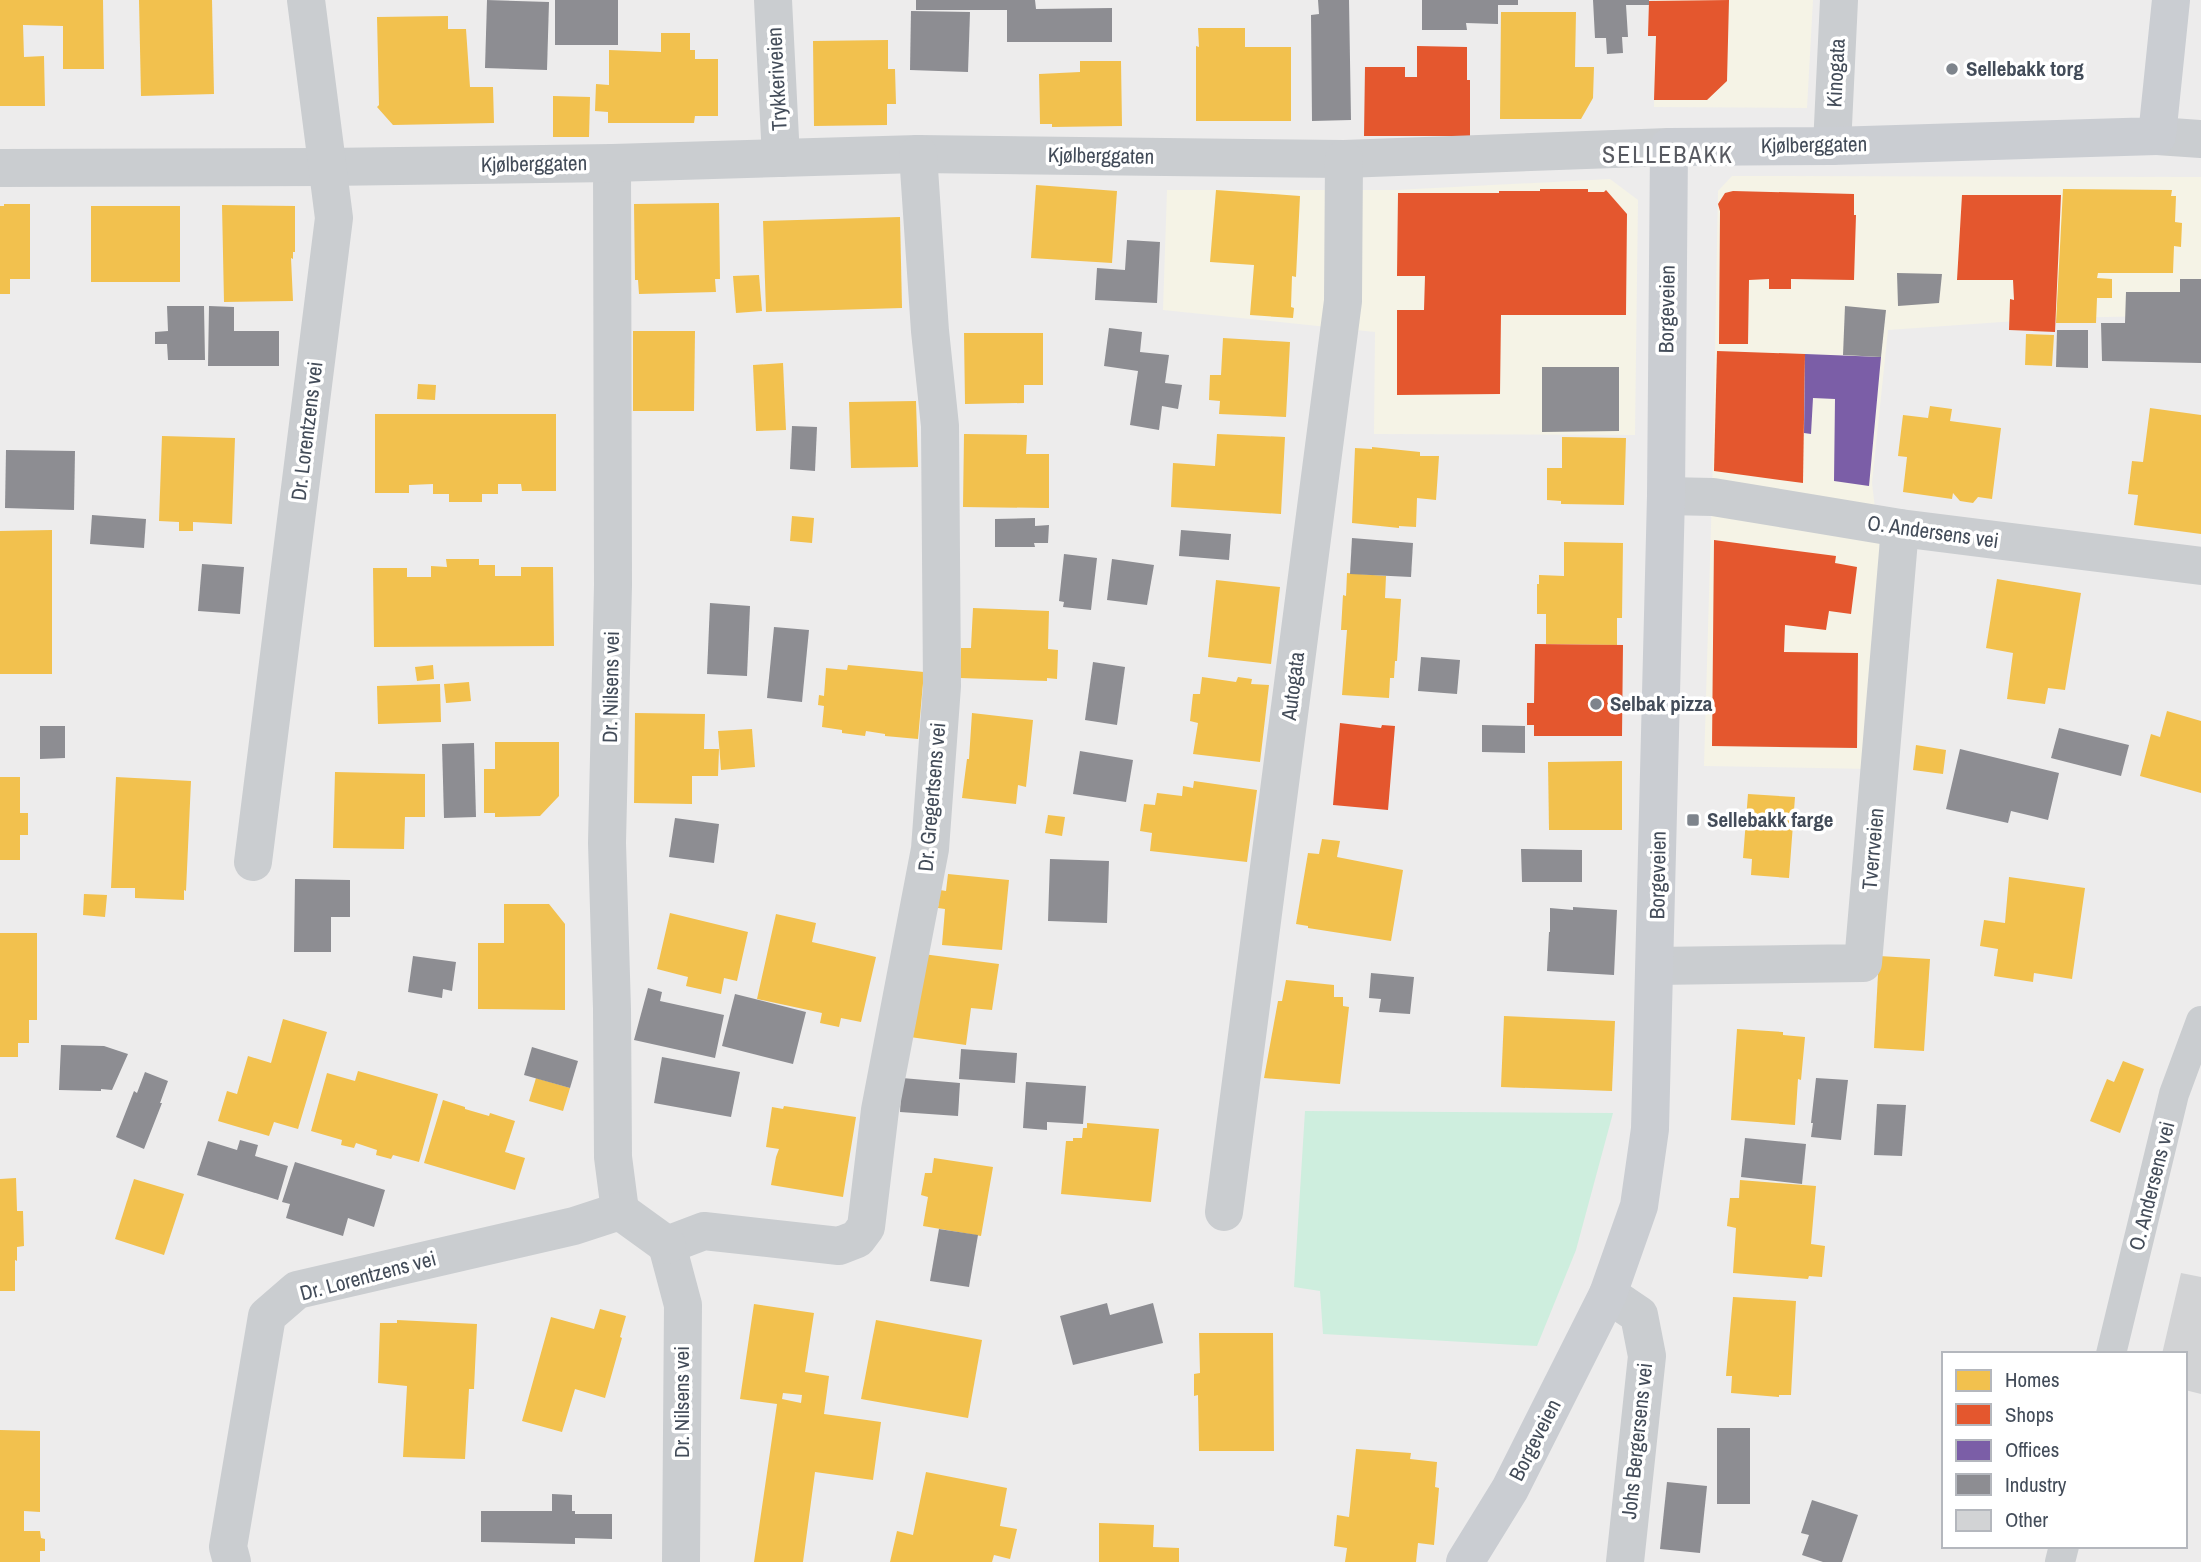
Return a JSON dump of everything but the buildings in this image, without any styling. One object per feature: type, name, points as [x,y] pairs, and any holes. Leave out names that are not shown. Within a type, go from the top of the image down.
[{"type":"main road","points":[[2157,136],[2171,0]]},
{"type":"main road","name":"Kjølberggaten","points":[[1669,147],[1832,146],[2157,136]]},
{"type":"main road","name":"Borgeveien","points":[[1465,1562],[1510,1489],[1608,1294],[1639,1206],[1650,1129],[1656,966],[1666,496],[1669,147]]},
{"type":"street","name":"Dr. Lorentzens vei","points":[[253,862],[334,218],[306,0]]},
{"type":"street","name":"Trykkeriveien","points":[[773,0],[781,158]]},
{"type":"street","name":"Kinogata","points":[[1832,146],[1839,0]]},
{"type":"street","name":"Kjølberggaten","points":[[2157,136],[2201,139]]},
{"type":"street","name":"Kjølberggaten","points":[[0,168],[612,163],[918,154],[1344,159],[1669,147]]},
{"type":"street","name":"Dr. Gregertsens vei","points":[[667,1245],[704,1231],[839,1246],[857,1239],[866,1227],[880,1110],[930,849],[942,686],[940,426],[930,331],[918,154]]},
{"type":"street","name":"Autogata","points":[[1224,1212],[1343,301],[1344,159]]},
{"type":"street","name":"Dr. Nilsens vei","points":[[612,163],[613,585],[607,843],[613,1157],[621,1211]]},
{"type":"street","name":"O. Andersens vei","points":[[1666,496],[1713,497],[1900,528],[2201,566]]},
{"type":"street","name":"Tverrveien","points":[[1656,966],[1863,963],[1900,528]]},
{"type":"street","name":"Dr. Lorentzens vei","points":[[232,1562],[228,1547],[267,1316],[297,1290],[574,1226],[621,1211]]},
{"type":"street","points":[[621,1211],[667,1245]]},
{"type":"street","name":"Dr. Nilsens vei","points":[[667,1245],[683,1305],[681,1562]]},
{"type":"street","name":"Johs Bergersens vei","points":[[1608,1294],[1639,1315],[1647,1356],[1625,1562]]},
{"type":"lane","name":"O. Andersens vei","points":[[2111,1352],[2174,1094],[2201,1021]]},
{"type":"shaded area","points":[[1655,0],[1813,0],[1807,108],[1654,107]]},
{"type":"shaded area","points":[[1732,176],[2201,177],[2201,315],[2059,318],[1888,330],[1872,483],[1881,559],[1870,769],[1704,766],[1718,191]]},
{"type":"shaded area","points":[[1610,179],[1638,200],[1635,435],[1374,434],[1375,332],[1163,310],[1167,190],[1396,190]]},
{"type":"green space","points":[[1305,1111],[1613,1113],[1576,1250],[1537,1346],[1323,1334],[1320,1291],[1294,1287]]},
{"type":"place","name":"Sellebakk torg","points":[[1952,69]]},
{"type":"place","name":"Selbak pizza","points":[[1596,704]]},
{"type":"place","name":"Sellebakk farge","points":[[1693,820]]},
{"type":"district","name":"SELLEBAKK","points":[[1668,155]]}]
